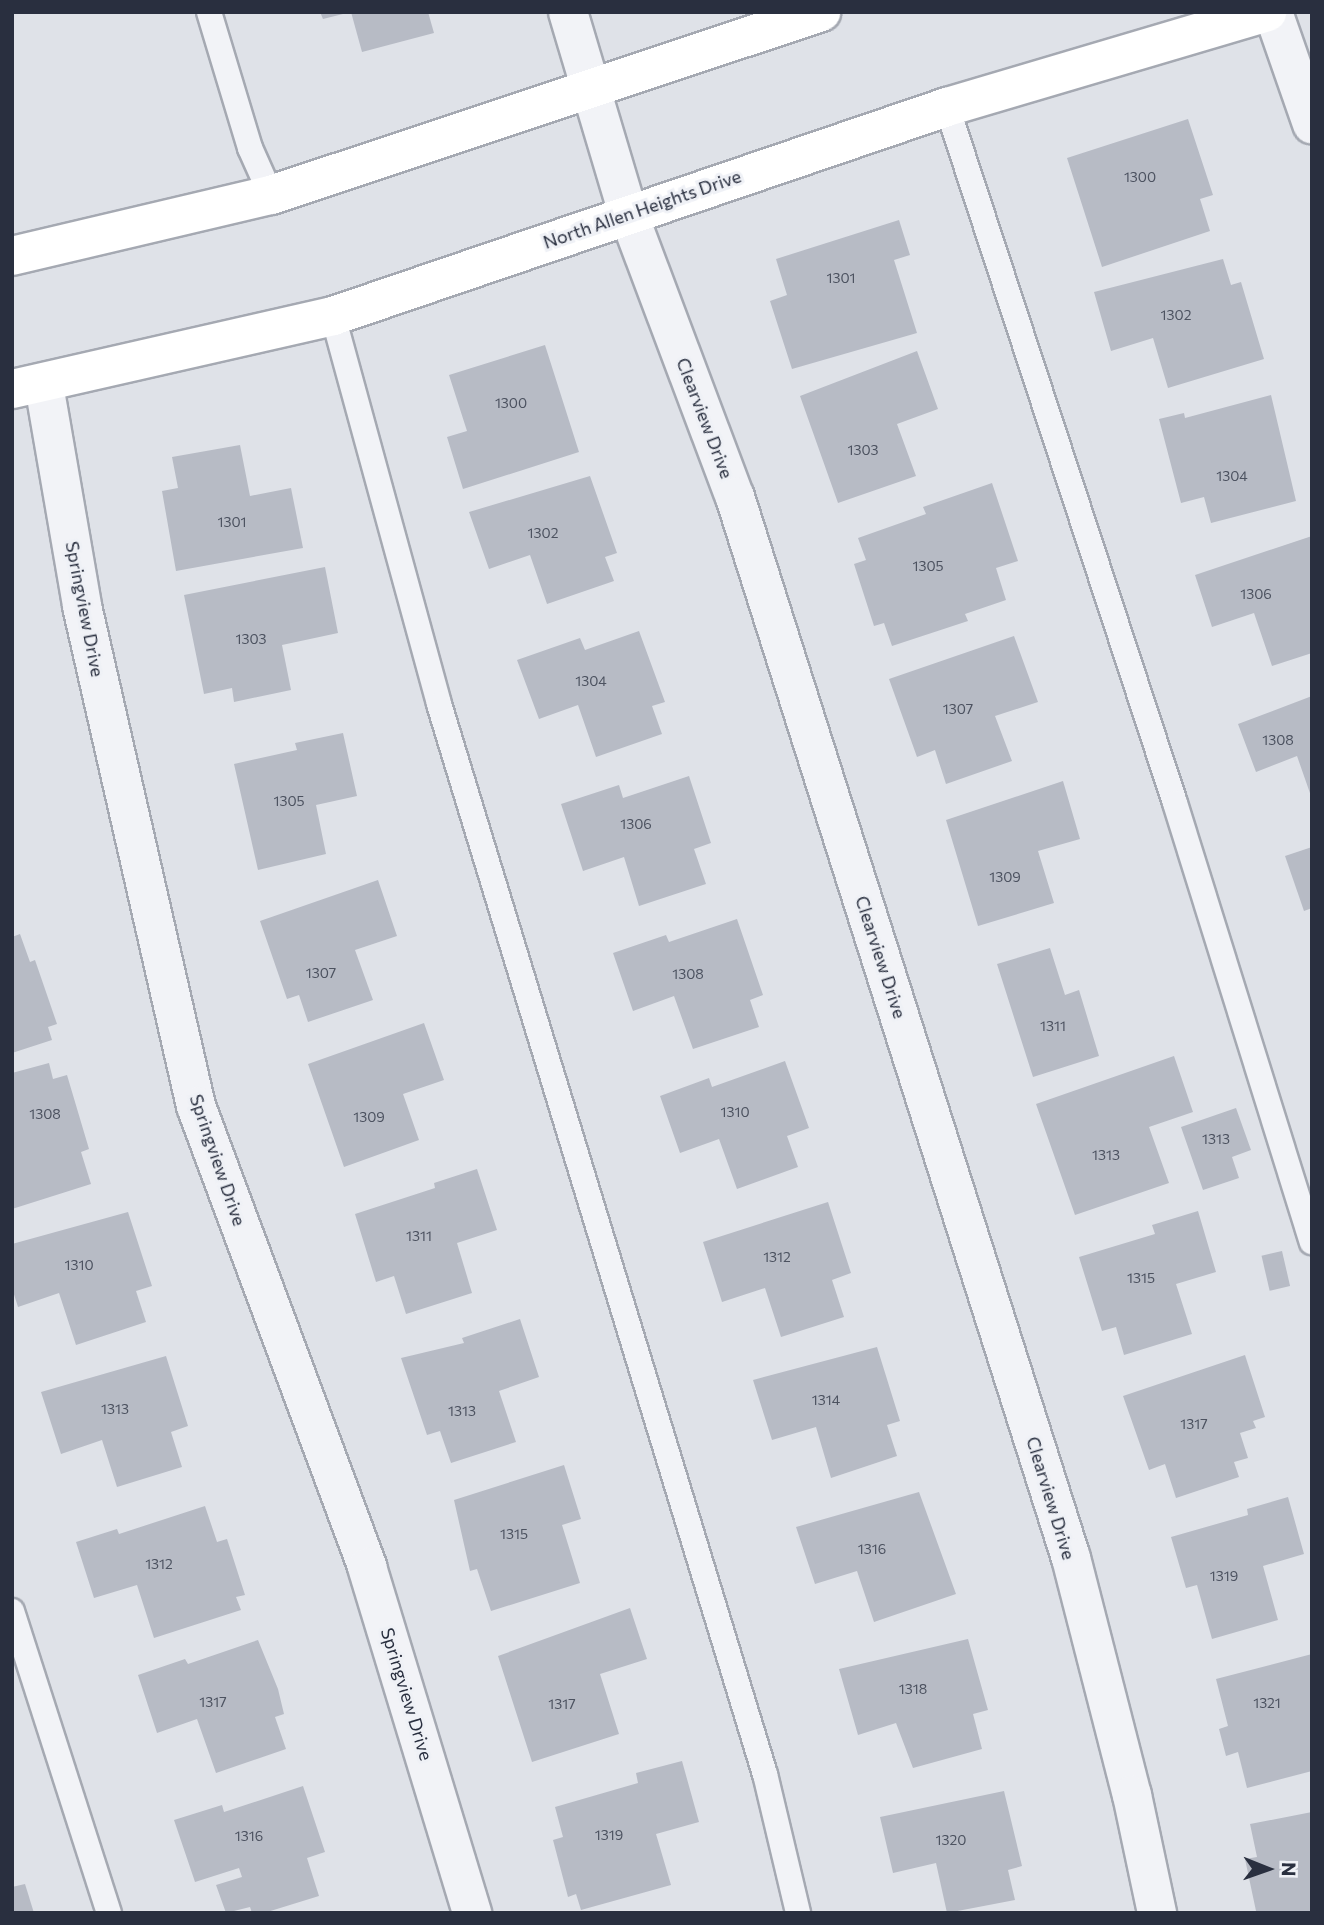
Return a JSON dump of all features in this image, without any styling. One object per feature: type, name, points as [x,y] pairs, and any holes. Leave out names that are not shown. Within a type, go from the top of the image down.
[{"type":"main road","points":[[12,256],[271,195],[821,12]]},
{"type":"main road","name":"North Allen Heights Drive","points":[[28,387],[333,316],[628,213],[947,107],[1267,12]]},
{"type":"street","name":"Clearview Drive","points":[[568,12],[628,213],[735,497],[1071,1558],[1132,1795],[1157,1913]]},
{"type":"street","points":[[1273,12],[1312,124]]},
{"type":"street","name":"Springview Drive","points":[[28,387],[82,606],[197,1106],[367,1567],[472,1913]]},
{"type":"lane","points":[[209,12],[250,148],[271,195]]},
{"type":"lane","points":[[947,107],[1171,790],[1312,1242]]},
{"type":"lane","points":[[333,316],[439,705],[765,1774],[798,1913]]},
{"type":"lane","points":[[12,1611],[109,1913]]},
{"type":"building","points":[[320,12],[347,12],[347,13],[323,19]]},
{"type":"building","points":[[351,12],[428,12],[434,33],[362,52]]},
{"type":"building","points":[[1188,119],[1213,195],[1200,199],[1210,231],[1102,267],[1067,158]]},
{"type":"building","points":[[899,220],[910,255],[894,260],[917,333],[792,369],[770,301],[787,295],[776,259]]},
{"type":"building","points":[[1223,259],[1231,285],[1241,282],[1264,359],[1168,388],[1153,338],[1111,351],[1094,292]]},
{"type":"building","points":[[545,345],[579,452],[463,489],[447,437],[467,431],[449,375]]},
{"type":"building","points":[[917,351],[938,409],[897,424],[916,476],[838,503],[800,396]]},
{"type":"building","points":[[1271,395],[1296,501],[1211,523],[1204,497],[1181,503],[1159,419],[1184,413],[1185,418]]},
{"type":"building","points":[[240,445],[250,496],[291,488],[303,548],[176,571],[162,491],[178,488],[172,457]]},
{"type":"building","points":[[590,476],[617,553],[605,557],[614,581],[547,604],[530,555],[489,569],[469,512]]},
{"type":"building","points":[[992,483],[1018,561],[996,568],[1006,600],[965,614],[968,621],[892,646],[884,623],[874,626],[854,564],[866,560],[858,538],[926,514],[923,507]]},
{"type":"building","points":[[1312,536],[1312,653],[1272,666],[1254,613],[1212,627],[1195,575]]},
{"type":"building","points":[[325,567],[338,633],[282,645],[291,690],[234,702],[232,688],[204,694],[184,595]]},
{"type":"building","points":[[639,631],[665,702],[652,706],[662,734],[596,757],[578,705],[539,719],[517,660],[580,638],[585,650]]},
{"type":"building","points":[[1014,636],[1038,702],[995,716],[1012,761],[946,784],[935,750],[917,757],[889,679]]},
{"type":"building","points":[[1312,696],[1311,796],[1297,756],[1256,772],[1238,724]]},
{"type":"building","points":[[343,733],[357,796],[316,805],[326,854],[258,870],[234,764],[297,750],[295,743]]},
{"type":"building","points":[[689,776],[711,843],[694,849],[706,884],[639,906],[624,857],[583,871],[561,804],[619,785],[623,798]]},
{"type":"building","points":[[1063,781],[1080,839],[1038,851],[1054,903],[978,926],[946,820]]},
{"type":"building","points":[[1312,847],[1312,908],[1304,911],[1285,856]]},
{"type":"building","points":[[378,880],[397,936],[355,950],[373,1000],[308,1022],[299,995],[287,999],[260,921]]},
{"type":"building","points":[[737,919],[763,995],[750,1000],[759,1027],[693,1049],[674,996],[633,1011],[613,953],[666,935],[669,942]]},
{"type":"building","points":[[20,934],[30,962],[35,960],[57,1024],[48,1027],[52,1040],[12,1053],[12,937]]},
{"type":"building","points":[[1050,948],[1065,995],[1079,990],[1099,1056],[1033,1077],[997,964]]},
{"type":"building","points":[[424,1023],[444,1080],[403,1094],[419,1140],[344,1167],[308,1064]]},
{"type":"building","points":[[1174,1056],[1193,1112],[1149,1127],[1169,1183],[1075,1215],[1036,1104]]},
{"type":"building","points":[[785,1061],[809,1128],[787,1136],[798,1167],[737,1189],[719,1139],[680,1153],[660,1096],[709,1078],[712,1087]]},
{"type":"building","points":[[49,1063],[53,1079],[67,1075],[89,1149],[81,1152],[91,1184],[12,1209],[12,1073]]},
{"type":"building","points":[[1236,1108],[1251,1150],[1232,1157],[1239,1178],[1203,1190],[1181,1127]]},
{"type":"building","points":[[477,1169],[497,1230],[457,1243],[472,1293],[406,1314],[394,1276],[376,1282],[355,1214],[435,1188],[434,1183]]},
{"type":"building","points":[[828,1202],[851,1273],[832,1280],[844,1317],[781,1337],[765,1288],[722,1302],[703,1242]]},
{"type":"building","points":[[1198,1211],[1216,1272],[1176,1284],[1192,1334],[1124,1355],[1116,1327],[1102,1331],[1079,1257],[1155,1234],[1152,1225]]},
{"type":"building","points":[[128,1212],[152,1286],[136,1291],[146,1322],[76,1345],[59,1293],[18,1307],[12,1288],[12,1244]]},
{"type":"building","points":[[1282,1251],[1290,1286],[1270,1291],[1262,1256]]},
{"type":"building","points":[[520,1319],[539,1377],[499,1391],[516,1442],[451,1463],[440,1431],[427,1435],[401,1358],[464,1343],[462,1338]]},
{"type":"building","points":[[877,1347],[900,1421],[887,1425],[897,1456],[831,1478],[816,1427],[772,1440],[753,1380]]},
{"type":"building","points":[[1245,1355],[1265,1417],[1253,1421],[1256,1428],[1240,1433],[1248,1458],[1234,1462],[1239,1477],[1176,1498],[1165,1464],[1149,1470],[1123,1396]]},
{"type":"building","points":[[166,1356],[188,1426],[171,1432],[182,1467],[117,1487],[102,1440],[61,1454],[41,1392]]},
{"type":"building","points":[[564,1465],[581,1519],[562,1525],[580,1583],[491,1611],[477,1569],[470,1571],[454,1500]]},
{"type":"building","points":[[919,1492],[956,1594],[874,1622],[857,1571],[815,1584],[796,1527]]},
{"type":"building","points":[[1288,1497],[1304,1554],[1263,1566],[1278,1620],[1212,1639],[1197,1585],[1186,1588],[1171,1537],[1248,1515],[1247,1509]]},
{"type":"building","points":[[205,1506],[217,1542],[227,1539],[245,1595],[236,1597],[241,1610],[154,1638],[137,1585],[94,1598],[76,1542],[117,1529],[119,1534]]},
{"type":"building","points":[[630,1608],[647,1659],[600,1674],[619,1734],[532,1762],[498,1656]]},
{"type":"building","points":[[968,1639],[988,1710],[973,1714],[982,1749],[913,1768],[896,1723],[858,1735],[839,1669]]},
{"type":"building","points":[[258,1640],[278,1689],[284,1714],[275,1717],[286,1749],[216,1773],[197,1719],[157,1733],[138,1675],[185,1659],[188,1664]]},
{"type":"building","points":[[1312,1654],[1312,1771],[1247,1788],[1238,1752],[1226,1756],[1219,1729],[1228,1726],[1216,1679]]},
{"type":"building","points":[[682,1761],[699,1822],[656,1834],[671,1885],[581,1910],[576,1894],[568,1897],[553,1840],[563,1837],[555,1807],[638,1783],[636,1773]]},
{"type":"building","points":[[303,1786],[325,1852],[307,1858],[319,1896],[264,1913],[252,1913],[250,1907],[226,1913],[216,1885],[242,1877],[239,1868],[195,1882],[174,1820],[222,1805],[224,1812]]},
{"type":"building","points":[[1004,1791],[1022,1866],[1008,1870],[1015,1900],[947,1913],[936,1863],[893,1873],[880,1817]]},
{"type":"building","points":[[1312,1812],[1312,1913],[1256,1911],[1245,1859],[1257,1857],[1250,1824]]},
{"type":"building","points":[[25,1884],[34,1913],[12,1913],[12,1887]]}]
